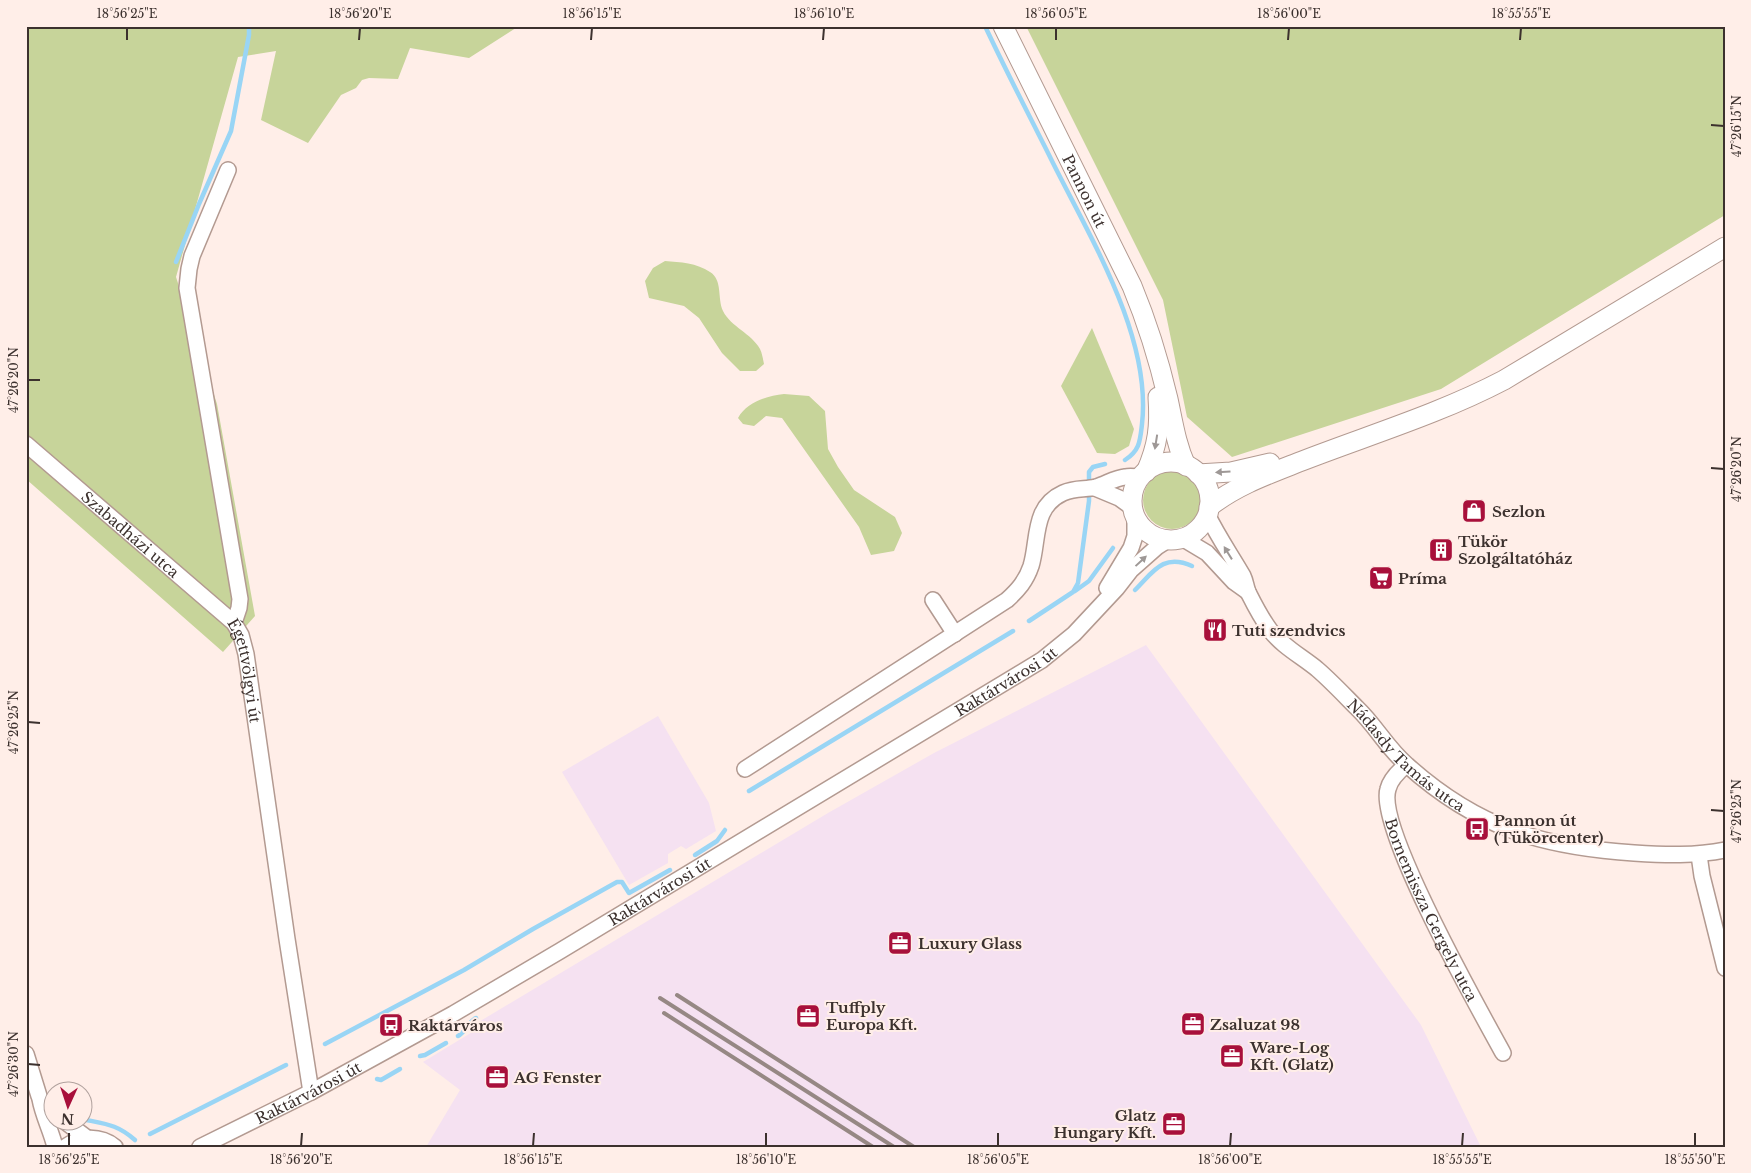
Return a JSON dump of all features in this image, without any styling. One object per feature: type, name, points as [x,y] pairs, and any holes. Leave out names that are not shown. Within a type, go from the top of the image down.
[{"type":"main road","name":"Pannon út","points":[[1003,26],[1132,286],[1149,330],[1168,398],[1174,434],[1192,470]]},
{"type":"main road","points":[[1192,470],[1246,469],[1356,440],[1447,408],[1504,380],[1725,247]]},
{"type":"main road","name":"Pannon út","points":[[1143,474],[1154,454],[1159,426],[1156,359]]},
{"type":"main road","name":"Raktárvárosi út","points":[[1175,539],[1198,529],[1208,510],[1224,495],[1240,486],[1356,440]]},
{"type":"main road","points":[[1143,474],[1158,464],[1180,463],[1192,470],[1208,489],[1208,510]]},
{"type":"main road","name":"Raktárvárosi út","points":[[1134,512],[1134,491],[1143,474]]},
{"type":"main road","points":[[1134,512],[1140,524],[1152,535],[1175,539]]},
{"type":"street","name":"Égettvölgyi út","points":[[228,170],[192,256],[188,269],[187,288],[240,599],[234,623],[241,635],[246,654],[311,1092]]},
{"type":"street","name":"Szabadházi utca","points":[[26,444],[234,623]]},
{"type":"street","points":[[745,769],[1007,600],[1025,581],[1031,567],[1038,522],[1049,502],[1077,488],[1095,488],[1124,477],[1143,474]]},
{"type":"street","points":[[1095,488],[1119,498],[1134,512]]},
{"type":"street","name":"Nádasdy Tamás utca","points":[[1208,510],[1218,537],[1244,578],[1248,592],[1270,631],[1316,668],[1361,712],[1388,748],[1436,790],[1468,811],[1520,834],[1584,849],[1657,855],[1699,854],[1725,850]]},
{"type":"street","name":"Raktárvárosi út","points":[[1096,609],[1131,548],[1135,536],[1134,512]]},
{"type":"street","name":"Nádasdy Tamás utca","points":[[1175,539],[1207,553],[1234,582],[1248,592]]},
{"type":"street","name":"Raktárvárosi út","points":[[189,1147],[202,1145],[311,1092],[453,1014],[1042,660],[1074,634],[1117,588],[1131,570],[1157,546],[1175,539]]},
{"type":"street","points":[[933,600],[955,634]]},
{"type":"street","name":"Bornemissza Gergely utca","points":[[1406,765],[1396,774],[1388,789],[1387,806],[1397,836],[1407,865],[1462,979],[1503,1053]]},
{"type":"street","points":[[1699,854],[1702,876],[1725,968]]},
{"type":"street","points":[[26,1054],[39,1096]]},
{"type":"street","points":[[42,1101],[40,1099],[42,1112]]},
{"type":"street","points":[[50,1130],[55,1147]]},
{"type":"street","points":[[76,1130],[87,1138]]},
{"type":"street","points":[[65,1147],[73,1142],[87,1138],[103,1140],[115,1147]]},
{"type":"shaded area","points":[[1146,645],[1421,1025],[1481,1147],[426,1147],[460,1090],[423,1062],[474,1031],[477,1023],[828,813],[934,753]]},
{"type":"shaded area","points":[[658,716],[709,803],[716,831],[686,849],[681,846],[668,854],[668,863],[629,885],[562,772]]},
{"type":"green space","points":[[26,26],[519,26],[469,58],[410,48],[398,79],[369,78],[362,80],[356,88],[341,95],[308,143],[261,120],[276,51],[238,57],[176,277],[217,404],[255,616],[223,652],[26,479]]},
{"type":"green space","points":[[1026,26],[1725,26],[1725,215],[1441,389],[1232,457],[1187,417],[1163,300]]},
{"type":"green space","points":[[665,261],[694,265],[714,275],[718,284],[723,311],[731,321],[756,343],[761,351],[764,364],[756,371],[740,371],[722,353],[699,318],[684,306],[649,298],[645,281],[653,268]]},
{"type":"green space","points":[[1092,328],[1134,429],[1129,446],[1115,454],[1097,453],[1061,386]]},
{"type":"green space","points":[[784,394],[809,396],[825,411],[828,449],[838,467],[854,490],[895,517],[902,533],[894,551],[871,555],[859,527],[782,418],[766,416],[754,426],[743,424],[738,418],[752,404],[771,396]]},
{"type":"green space","points":[[1172,471],[1183,473],[1196,484],[1201,500],[1199,511],[1188,524],[1172,529],[1161,527],[1148,516],[1143,500],[1145,489],[1156,476]]},
{"type":"waterway","points":[[176,262],[231,131],[249,35],[249,26]]},
{"type":"waterway","points":[[985,26],[1099,253],[1115,287],[1128,322],[1137,356],[1143,391],[1141,435],[1134,453],[1125,460]]},
{"type":"waterway","points":[[1029,621],[1073,592],[1078,583],[1089,501],[1089,472],[1093,467],[1105,464]]},
{"type":"waterway","points":[[1075,591],[1089,581],[1113,548]]},
{"type":"waterway","points":[[1135,590],[1153,571],[1166,563],[1182,563],[1192,566]]},
{"type":"waterway","points":[[749,791],[1013,631]]},
{"type":"waterway","points":[[695,855],[717,841],[725,830]]},
{"type":"waterway","points":[[325,1044],[464,970],[617,882],[622,882],[629,893],[670,870]]},
{"type":"waterway","points":[[458,1036],[476,1018]]},
{"type":"waterway","points":[[420,1056],[446,1043]]},
{"type":"waterway","points":[[150,1134],[286,1065]]},
{"type":"waterway","points":[[377,1079],[381,1080],[400,1069]]},
{"type":"waterway","points":[[92,1121],[116,1128],[135,1140]]},
{"type":"railway","points":[[677,995],[914,1147]]},
{"type":"railway","points":[[660,998],[894,1147]]},
{"type":"railway","points":[[664,1013],[873,1147]]},
{"type":"place","name":"Sezlon","points":[[1474,511]]},
{"type":"place","name":"Tükör Szolgáltatóház","points":[[1441,550]]},
{"type":"place","name":"Príma","points":[[1381,578]]},
{"type":"place","name":"Tuti szendvics","points":[[1215,630]]},
{"type":"place","name":"Pannon út (Tükörcenter)","points":[[1477,829]]},
{"type":"place","name":"Luxury Glass","points":[[900,943]]},
{"type":"place","name":"Tuffply Europa Kft.","points":[[808,1016]]},
{"type":"place","name":"Zsaluzat 98","points":[[1193,1024]]},
{"type":"place","name":"Raktárváros","points":[[391,1025]]},
{"type":"place","name":"Ware-Log Kft. (Glatz)","points":[[1232,1056]]},
{"type":"place","name":"AG Fenster","points":[[497,1077]]},
{"type":"place","name":"Glatz Hungary Kft.","points":[[1174,1124]]}]
